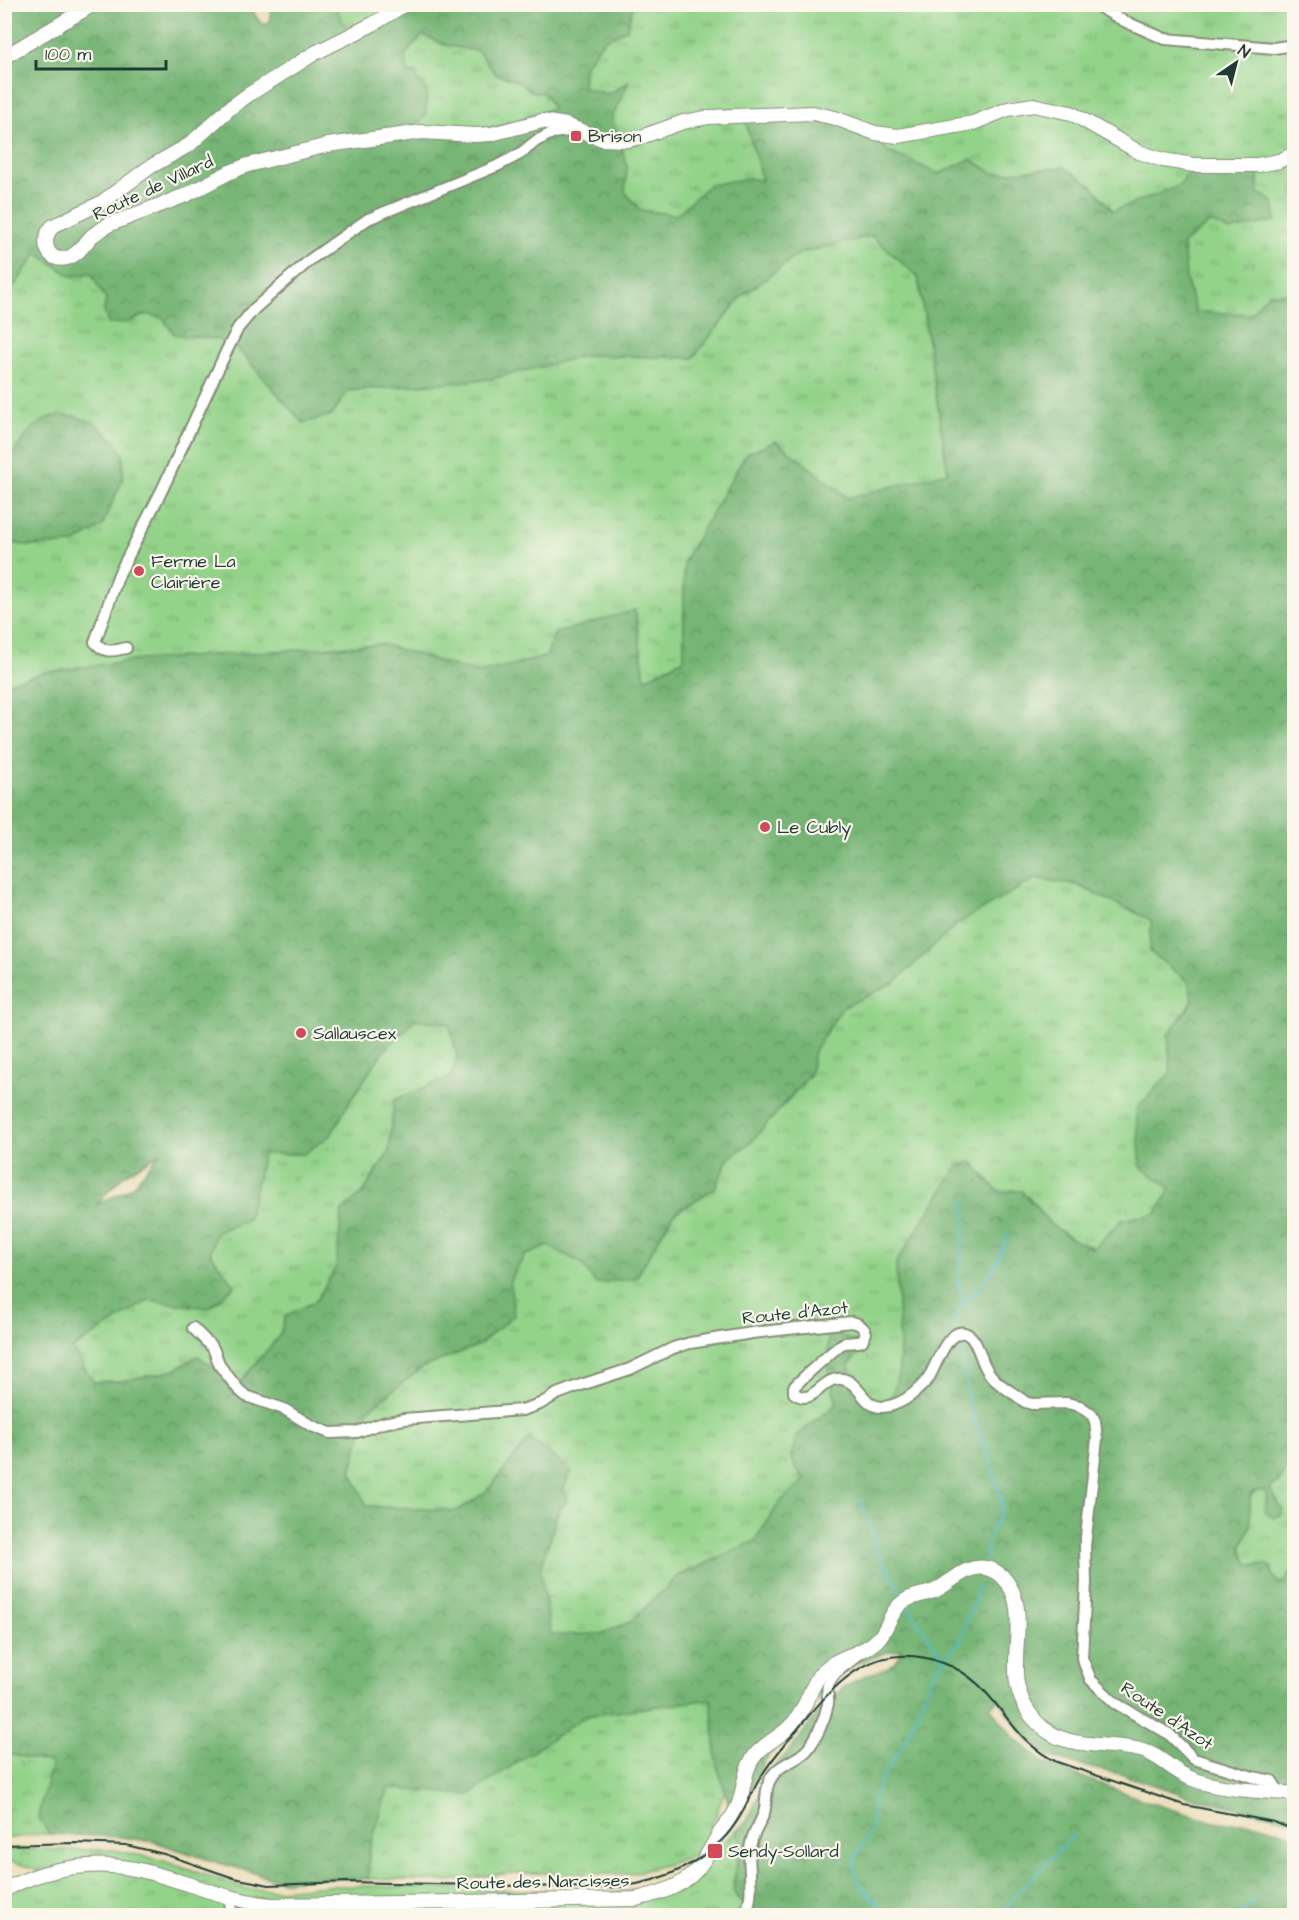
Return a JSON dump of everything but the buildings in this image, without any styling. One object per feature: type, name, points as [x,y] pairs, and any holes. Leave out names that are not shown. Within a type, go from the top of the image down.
[{"type":"street","points":[[4,57],[94,4]]},
{"type":"street","name":"Route de Villard","points":[[405,4],[379,21],[315,53],[254,91],[230,108],[189,145],[150,167],[101,203],[54,225],[46,236],[45,243],[48,251],[57,257],[67,258],[75,254],[94,234],[115,222],[186,195],[236,170],[328,145],[416,132],[490,134],[542,121],[560,123],[602,139],[627,140],[701,118],[802,113],[828,116],[875,132],[898,136],[973,123],[1008,109],[1033,105],[1071,113],[1139,152],[1163,160],[1194,165],[1258,165],[1279,161],[1294,154]]},
{"type":"street","points":[[1099,8],[1165,39],[1274,48],[1294,45]]},
{"type":"street","name":"Route de Villard","points":[[126,648],[110,651],[102,649],[95,642],[119,574],[162,490],[238,328],[254,309],[311,259],[368,219],[497,166],[552,133],[578,130]]},
{"type":"street","name":"Route d'Azot","points":[[194,1328],[208,1343],[220,1366],[246,1396],[284,1409],[320,1430],[338,1434],[357,1432],[404,1419],[522,1410],[540,1404],[557,1394],[630,1369],[673,1348],[690,1343],[752,1333],[851,1322],[865,1329],[866,1334],[862,1341],[836,1346],[794,1387],[794,1393],[804,1398],[828,1382],[841,1379],[854,1386],[872,1405],[888,1406],[897,1404],[915,1392],[928,1378],[951,1337],[966,1334],[975,1344],[992,1377],[1025,1402],[1032,1404],[1067,1403],[1080,1406],[1092,1415],[1095,1421],[1097,1439],[1086,1546],[1082,1658],[1090,1680],[1115,1703],[1169,1734],[1191,1756],[1212,1765],[1272,1781],[1279,1792]]},
{"type":"street","name":"Route des Narcisses","points":[[4,1890],[58,1869],[101,1865],[149,1872],[230,1898],[259,1904],[636,1899],[665,1892],[692,1876],[702,1864],[738,1807],[746,1772],[757,1753],[794,1723],[806,1706],[816,1681],[823,1671],[832,1663],[860,1652],[880,1637],[900,1603],[942,1588],[967,1570],[979,1567],[989,1568],[1003,1577],[1015,1594],[1017,1683],[1025,1707],[1032,1718],[1046,1730],[1067,1740],[1144,1751],[1181,1774],[1199,1782],[1294,1794]]},
{"type":"street","points":[[742,1916],[746,1911],[750,1890],[750,1844],[764,1812],[766,1790],[770,1779],[776,1771],[808,1749],[828,1705],[827,1688],[832,1678],[852,1662],[860,1652]]},
{"type":"street","points":[[230,1898],[231,1911],[243,1916]]},
{"type":"green space","points":[[496,4],[633,5],[627,29],[604,40],[584,66],[583,88],[609,94],[629,82],[612,118],[627,166],[625,192],[640,210],[676,215],[709,185],[748,178],[762,181],[744,116],[822,117],[879,136],[886,151],[939,174],[971,159],[994,174],[1064,167],[1091,185],[1113,211],[1179,186],[1194,165],[1258,165],[1258,192],[1273,202],[1276,221],[1229,231],[1211,222],[1183,244],[1186,278],[1195,312],[1250,314],[1269,293],[1294,295],[1294,1450],[1287,1455],[1285,1474],[1270,1489],[1282,1509],[1282,1515],[1274,1518],[1265,1511],[1267,1495],[1263,1490],[1253,1492],[1250,1497],[1250,1527],[1242,1545],[1242,1553],[1249,1565],[1266,1564],[1272,1568],[1273,1576],[1280,1584],[1294,1568],[1294,1821],[1188,1796],[1120,1774],[1073,1764],[1047,1755],[1020,1730],[999,1699],[990,1707],[1014,1738],[1045,1763],[1151,1803],[1214,1822],[1258,1824],[1294,1836],[1294,1915],[751,1915],[733,1891],[740,1845],[736,1831],[747,1821],[774,1766],[792,1748],[821,1709],[844,1687],[895,1663],[901,1650],[891,1651],[856,1664],[823,1690],[817,1702],[766,1759],[734,1821],[717,1765],[711,1699],[585,1716],[469,1795],[388,1788],[369,1851],[368,1879],[317,1878],[283,1881],[155,1842],[120,1837],[49,1834],[38,1816],[52,1763],[4,1753],[5,684],[42,673],[129,661],[381,644],[478,673],[546,657],[555,633],[635,610],[645,679],[684,659],[684,561],[746,454],[776,441],[848,498],[948,472],[918,277],[872,236],[800,253],[741,297],[693,358],[588,355],[490,379],[348,391],[332,415],[303,423],[238,349],[216,339],[174,334],[163,318],[147,314],[129,322],[108,324],[104,311],[106,299],[91,273],[71,276],[37,253],[5,299],[5,5],[249,5],[264,25],[269,22],[272,5],[335,5],[345,26],[350,28],[409,5],[467,5],[476,11],[485,11]],"holes":[[[423,35],[445,45],[478,51],[496,74],[517,81],[533,92],[544,93],[553,108],[503,126],[469,131],[414,129],[426,115],[427,90],[419,82],[416,73],[408,73],[405,55]],[[1036,878],[1077,885],[1151,920],[1150,952],[1188,981],[1193,1001],[1168,1035],[1171,1072],[1136,1110],[1141,1167],[1171,1189],[1156,1214],[1122,1220],[1094,1248],[1076,1241],[1051,1225],[1022,1191],[999,1191],[990,1184],[972,1162],[958,1166],[896,1263],[900,1349],[899,1369],[893,1394],[877,1411],[852,1391],[849,1365],[864,1345],[836,1334],[828,1334],[828,1369],[837,1404],[797,1435],[791,1457],[804,1481],[780,1502],[755,1541],[679,1576],[630,1622],[601,1634],[551,1635],[540,1569],[558,1512],[567,1501],[563,1489],[571,1471],[530,1438],[485,1493],[457,1511],[367,1506],[351,1471],[368,1410],[423,1367],[479,1345],[514,1315],[510,1280],[525,1255],[549,1246],[582,1263],[595,1283],[636,1278],[673,1214],[715,1188],[728,1159],[752,1141],[810,1074],[814,1050],[842,1008],[895,982],[958,923]],[[415,1019],[449,1024],[457,1056],[452,1076],[394,1100],[389,1152],[363,1193],[342,1211],[336,1267],[316,1301],[285,1316],[280,1335],[232,1392],[220,1372],[198,1356],[173,1371],[121,1381],[94,1382],[72,1349],[148,1300],[209,1308],[235,1286],[210,1253],[216,1232],[248,1220],[263,1154],[304,1154],[331,1135],[381,1054]],[[160,1153],[131,1188],[96,1205],[124,1175]]]},
{"type":"green space","points":[[335,5],[409,5],[350,28],[345,26]]},
{"type":"green space","points":[[633,5],[1294,5],[1294,295],[1269,293],[1250,314],[1195,312],[1186,278],[1183,244],[1211,222],[1273,202],[1258,192],[1258,165],[1194,165],[1179,186],[1113,211],[1091,185],[1064,167],[994,174],[971,159],[939,174],[886,151],[879,136],[744,117],[763,181],[692,201],[676,215],[640,210],[625,192],[627,166],[612,118],[628,82],[609,94],[583,88],[584,66],[604,40],[627,29]]},
{"type":"green space","points":[[423,34],[445,45],[478,51],[496,74],[517,81],[533,92],[544,93],[554,108],[503,126],[469,131],[414,130],[405,55]]},
{"type":"green space","points":[[872,236],[918,277],[948,473],[848,498],[776,441],[684,561],[684,659],[645,679],[635,610],[546,657],[478,673],[381,644],[129,661],[42,673],[5,684],[5,541],[29,546],[102,526],[123,478],[123,455],[12,454],[5,467],[5,299],[37,253],[71,276],[91,273],[106,299],[104,311],[129,322],[147,314],[163,318],[175,334],[216,339],[238,349],[303,423],[332,415],[347,391],[490,379],[588,355],[693,358],[741,297],[800,253]]},
{"type":"green space","points":[[52,416],[73,416],[93,422],[115,441],[123,455],[123,478],[102,526],[74,544],[29,546],[5,541],[5,467],[33,427]]},
{"type":"green space","points":[[1036,878],[1077,885],[1152,920],[1150,952],[1188,981],[1193,1000],[1168,1035],[1171,1072],[1137,1110],[1171,1189],[1156,1214],[1122,1220],[1094,1248],[1076,1241],[1051,1225],[1031,1199],[1013,1190],[1003,1192],[996,1189],[979,1172],[975,1164],[896,1263],[900,1350],[897,1383],[893,1394],[877,1411],[852,1391],[849,1365],[828,1369],[837,1404],[797,1435],[791,1457],[804,1481],[780,1502],[755,1541],[679,1576],[630,1622],[602,1634],[551,1636],[540,1569],[558,1512],[567,1501],[563,1489],[571,1472],[530,1438],[485,1493],[457,1511],[367,1506],[351,1471],[368,1410],[423,1367],[479,1345],[510,1280],[525,1255],[549,1246],[582,1263],[595,1283],[636,1278],[673,1214],[715,1188],[728,1159],[752,1141],[810,1075],[814,1050],[842,1008],[895,982],[958,923]]},
{"type":"green space","points":[[415,1019],[450,1024],[457,1056],[452,1076],[394,1100],[389,1152],[363,1193],[342,1212],[336,1267],[316,1302],[285,1317],[280,1335],[232,1392],[220,1372],[198,1356],[173,1371],[121,1381],[93,1382],[72,1349],[148,1300],[209,1308],[235,1286],[210,1253],[216,1232],[248,1220],[263,1153],[331,1135],[381,1054]]},
{"type":"green space","points":[[1294,1450],[1294,1568],[1281,1584],[1276,1581],[1266,1564],[1249,1565],[1242,1553],[1242,1545],[1250,1527],[1250,1497],[1253,1492],[1263,1490],[1267,1495],[1265,1507],[1278,1501],[1270,1489],[1280,1480],[1287,1455]]},
{"type":"green space","points":[[712,1699],[717,1765],[725,1790],[703,1852],[629,1874],[510,1873],[449,1881],[368,1879],[369,1851],[388,1788],[469,1794],[585,1716]]},
{"type":"green space","points":[[5,1753],[52,1763],[38,1816],[49,1834],[5,1839]]},
{"type":"green space","points":[[736,1831],[740,1845],[733,1883],[736,1897],[750,1910],[751,1916],[5,1916],[4,1895],[40,1870],[5,1860],[5,1849],[114,1850],[160,1860],[247,1889],[367,1886],[605,1893],[645,1888],[677,1876],[706,1858]]},
{"type":"waterway","points":[[957,1327],[955,1320],[963,1303],[958,1281],[966,1216],[964,1201]]},
{"type":"waterway","points":[[964,1302],[981,1287],[992,1272],[1008,1233]]},
{"type":"waterway","points":[[958,1338],[962,1350],[968,1403],[989,1455],[1002,1502],[1002,1510],[987,1539],[986,1560]]},
{"type":"waterway","points":[[861,1500],[879,1554],[901,1593]]},
{"type":"waterway","points":[[885,1916],[877,1903],[862,1887],[855,1873],[854,1861],[872,1826],[874,1799],[879,1783],[906,1740],[935,1671],[960,1641],[967,1618],[975,1603],[978,1585]]},
{"type":"waterway","points":[[908,1608],[944,1659]]},
{"type":"waterway","points":[[1001,1916],[1017,1893],[1074,1835]]},
{"type":"waterway","points":[[1240,1916],[1255,1899]]},
{"type":"railway","points":[[4,1845],[74,1843],[126,1845],[164,1854],[234,1878],[269,1885],[348,1882],[603,1888],[636,1884],[681,1869],[696,1861],[722,1840],[729,1833],[771,1762],[830,1692],[862,1667],[898,1656],[919,1657],[943,1663],[962,1672],[990,1696],[1025,1739],[1039,1752],[1057,1762],[1184,1805],[1274,1822],[1294,1830]]},
{"type":"place","name":"Brison","points":[[576,136]]},
{"type":"place","name":"Ferme La Clairière","points":[[139,571]]},
{"type":"place","name":"Le Cubly","points":[[765,827]]},
{"type":"place","name":"Sallauscex","points":[[301,1033]]},
{"type":"place","name":"Sendy-Sollard","points":[[715,1851]]}]
